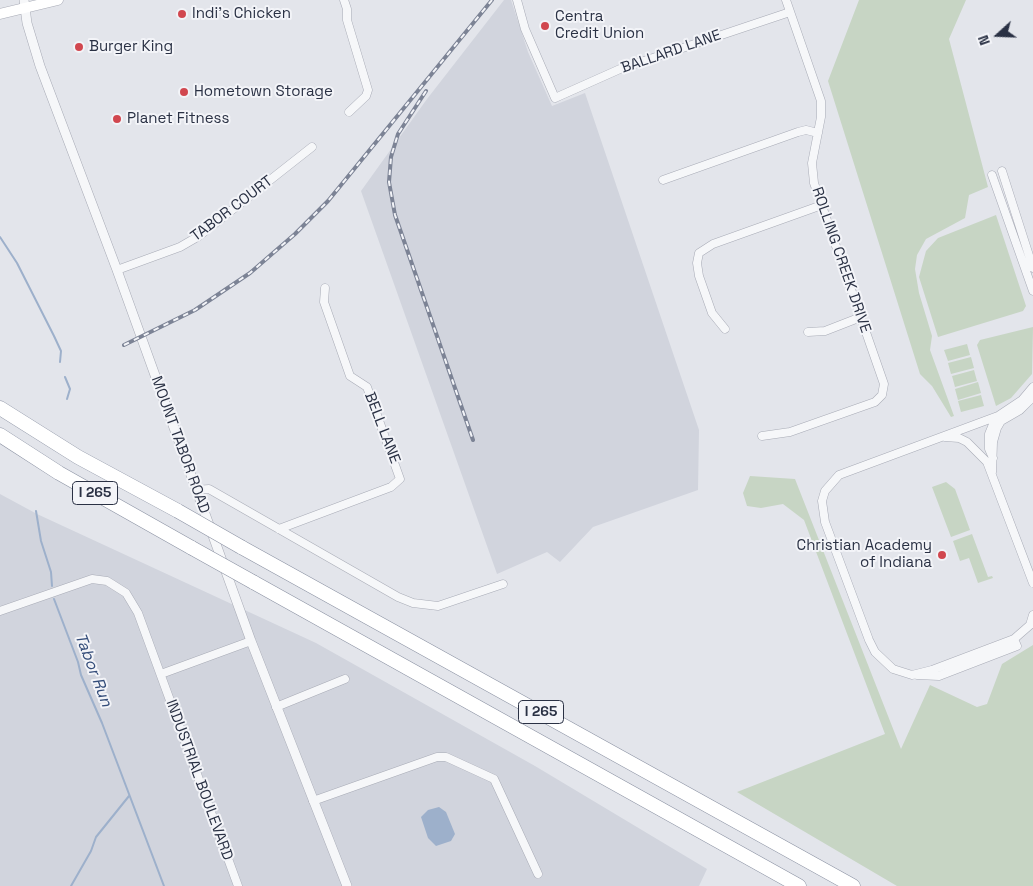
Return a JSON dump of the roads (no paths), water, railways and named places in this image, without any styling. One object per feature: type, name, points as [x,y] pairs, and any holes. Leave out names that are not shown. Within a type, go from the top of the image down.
[{"type":"highway","name":"I 265","points":[[3,410],[86,461],[853,886]]},
{"type":"highway","name":"I 265","points":[[0,435],[59,473],[799,886]]},
{"type":"main road","points":[[0,14],[25,4],[58,0]]},
{"type":"street","points":[[344,0],[347,9],[347,20],[368,90],[366,96],[349,112]]},
{"type":"street","name":"BALLARD LANE","points":[[517,0],[525,29],[555,98],[620,69],[790,12]]},
{"type":"street","name":"ROLLING CREEK DRIVE","points":[[762,436],[790,432],[879,399],[884,384],[822,205],[812,170],[821,101],[786,0]]},
{"type":"street","name":"MOUNT TABOR ROAD","points":[[25,4],[28,25],[40,66],[117,270],[251,641],[347,886]]},
{"type":"street","points":[[663,180],[798,132],[806,130],[818,133]]},
{"type":"street","name":"TABOR COURT","points":[[117,270],[180,247],[199,236],[312,146]]},
{"type":"street","points":[[1002,171],[1033,268]]},
{"type":"street","points":[[992,175],[1033,291]]},
{"type":"street","points":[[725,329],[712,313],[702,284],[696,263],[699,253],[713,244],[822,205]]},
{"type":"street","name":"BELL LANE","points":[[279,529],[391,487],[400,480],[367,386],[350,376],[324,302],[325,288]]},
{"type":"street","points":[[808,332],[825,331],[862,317]]},
{"type":"street","points":[[1033,387],[1022,400],[998,416],[839,475],[825,491],[822,501],[825,522],[875,652],[893,669],[912,674],[939,676],[1016,642],[1030,624],[1033,615]]},
{"type":"street","points":[[992,476],[994,435],[1001,421],[1020,410],[1033,397]]},
{"type":"street","points":[[980,454],[986,454],[989,434],[998,416]]},
{"type":"street","points":[[942,437],[959,438],[980,454],[987,462],[1033,583]]},
{"type":"street","points":[[988,449],[993,459]]},
{"type":"street","points":[[196,490],[209,489],[398,597],[413,603],[438,606],[503,584]]},
{"type":"street","name":"INDUSTRIAL BOULEVARD","points":[[0,611],[83,581],[107,581],[120,588],[131,599],[161,674],[238,886]]},
{"type":"street","points":[[161,674],[251,641]]},
{"type":"street","points":[[276,707],[345,679]]},
{"type":"street","points":[[313,801],[437,757],[446,757],[494,779],[538,874]]},
{"type":"water","points":[[439,807],[446,812],[455,834],[451,841],[436,846],[428,838],[421,817],[428,810]]},
{"type":"waterway","name":"Tabor Run","points":[[0,237],[17,263],[54,336],[61,351],[60,362]]},
{"type":"waterway","name":"Tabor Run","points":[[65,377],[70,389],[67,399]]},
{"type":"waterway","name":"Tabor Run","points":[[36,511],[41,541],[51,572],[52,586]]},
{"type":"waterway","name":"Tabor Run","points":[[54,599],[78,662],[81,675],[102,723],[164,886]]},
{"type":"waterway","points":[[71,886],[91,851],[96,837],[129,796]]},
{"type":"railway","points":[[124,345],[195,310],[250,273],[295,234],[328,201],[492,0]]},
{"type":"railway","points":[[426,91],[398,134],[391,157],[389,182],[395,215],[473,440]]},
{"type":"place","name":"Indi's Chicken","points":[[182,14]]},
{"type":"place","name":"Centra Credit Union","points":[[545,26]]},
{"type":"place","name":"Burger King","points":[[79,47]]},
{"type":"place","name":"Hometown Storage","points":[[184,92]]},
{"type":"place","name":"Planet Fitness","points":[[117,119]]},
{"type":"place","name":"Christian Academy of Indiana","points":[[942,555]]}]
